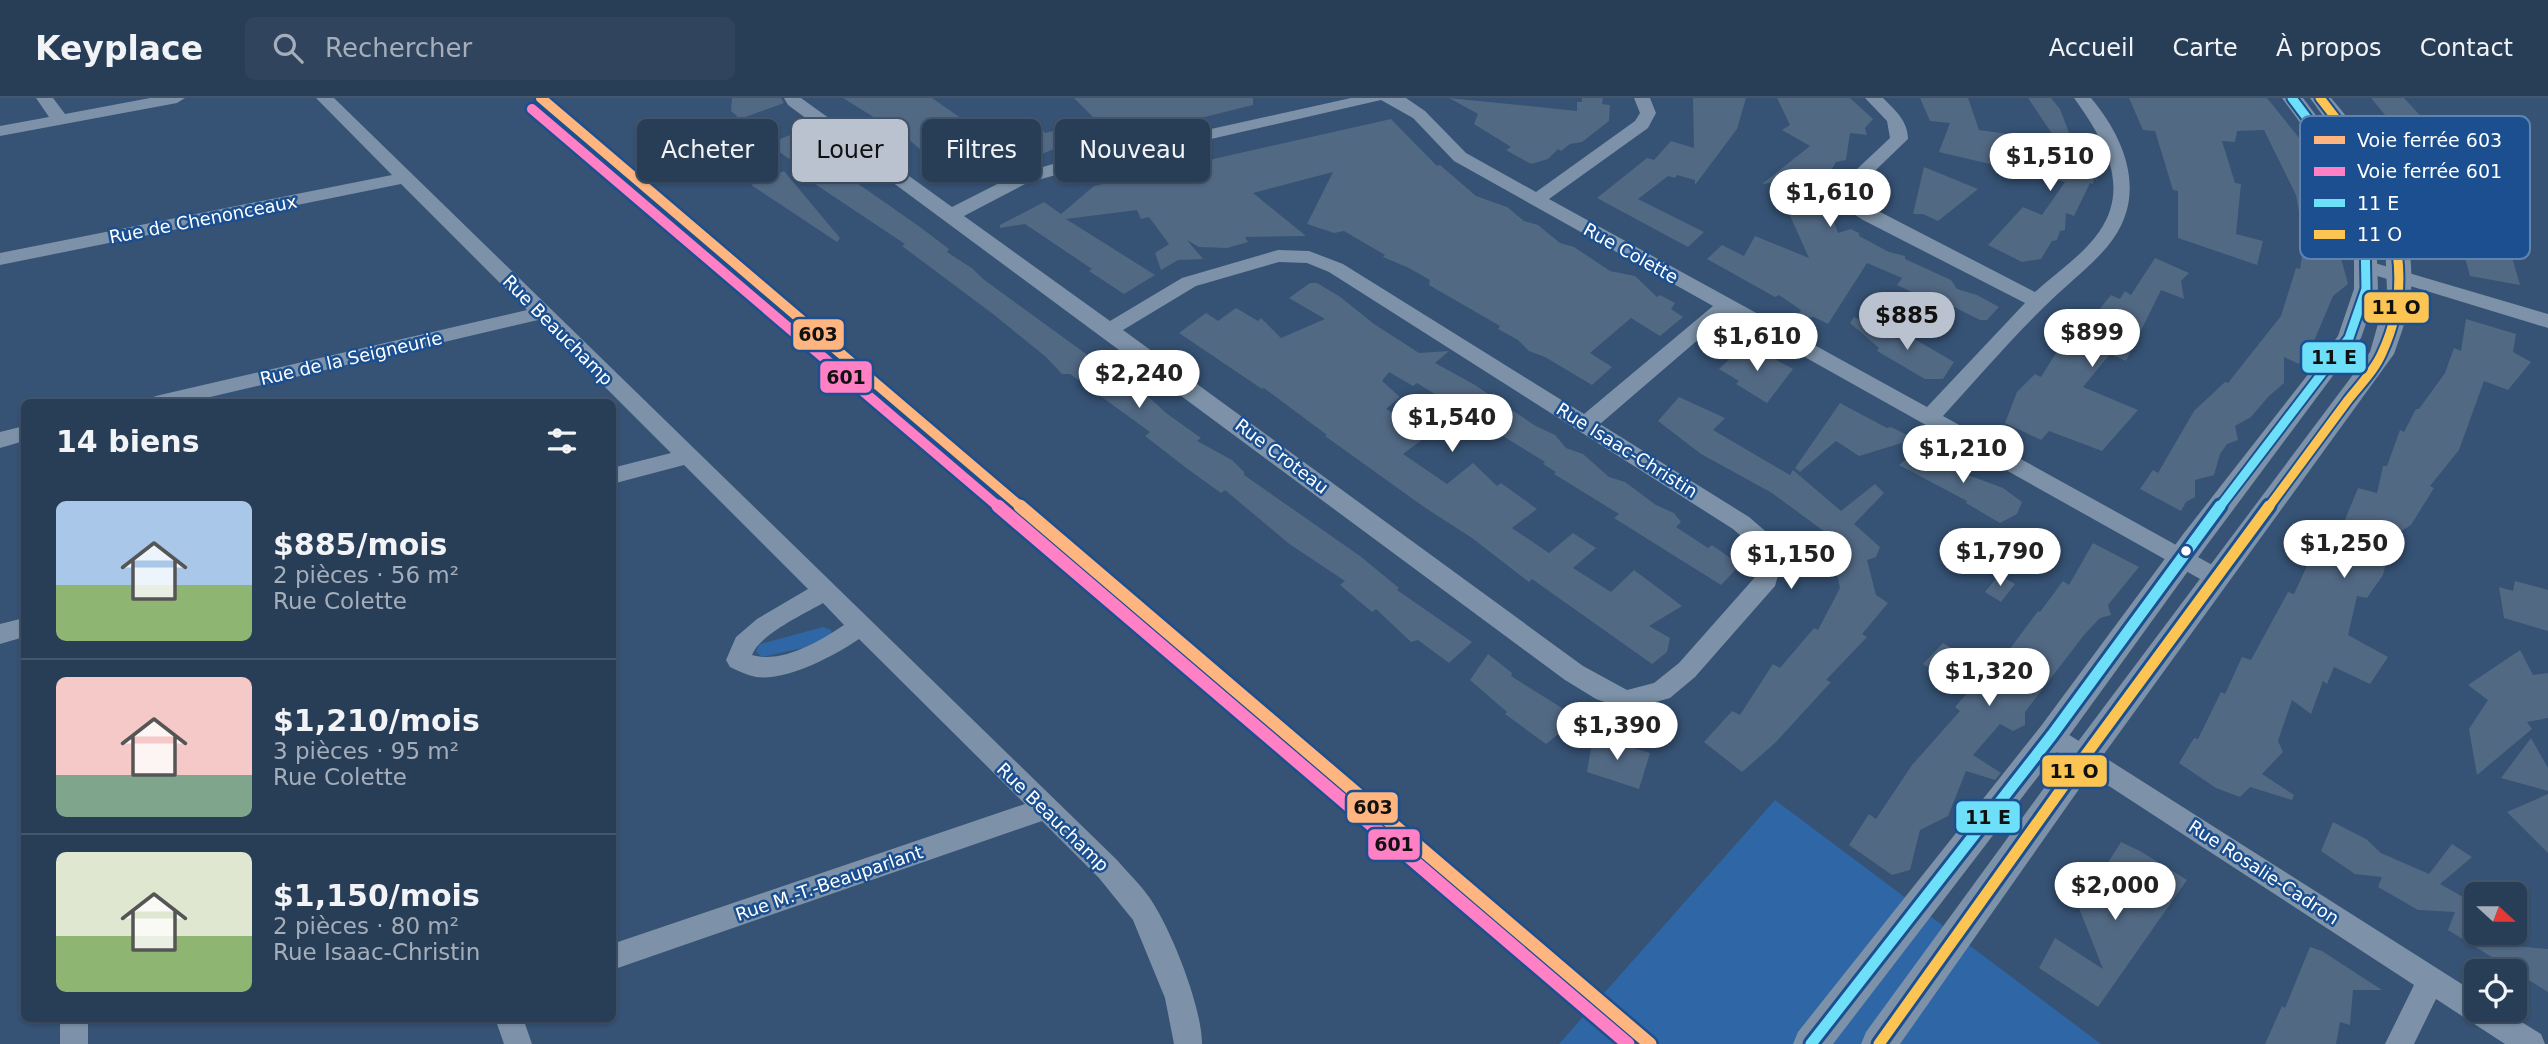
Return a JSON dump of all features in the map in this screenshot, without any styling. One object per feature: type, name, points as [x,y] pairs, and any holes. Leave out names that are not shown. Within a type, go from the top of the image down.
[{"type":"street","points":[[44,98],[60,119]]},
{"type":"street","points":[[0,131],[177,98]]},
{"type":"street","name":"Rue Beauchamp","points":[[324,98],[686,457],[1108,869],[1143,910],[1184,1013],[1188,1044]]},
{"type":"street","name":"Rue Croteau","points":[[792,98],[1574,673],[1605,692],[1627,700],[1643,698]]},
{"type":"street","points":[[952,215],[1021,179],[1059,168],[1374,98]]},
{"type":"street","name":"Rue Colette","points":[[1388,98],[1405,102],[1415,108],[1447,148],[1461,157],[2217,578]]},
{"type":"street","points":[[1537,199],[1642,124],[1647,113],[1642,98]]},
{"type":"street","points":[[1873,98],[1895,120],[1900,132],[1899,139],[1846,190],[1849,203],[1869,216],[2037,301]]},
{"type":"street","points":[[1930,417],[2037,301],[2108,233],[2118,210],[2122,185],[2119,159],[2111,136],[2082,98]]},
{"type":"street","points":[[2292,98],[2307,116]]},
{"type":"street","points":[[2320,98],[2334,116]]},
{"type":"street","name":"Rue de Chenonceaux","points":[[0,260],[405,178]]},
{"type":"street","name":"Rue Isaac-Christin","points":[[1109,330],[1189,282],[1279,256],[1310,257],[1336,268],[1741,523],[1763,542],[1772,558],[1768,580],[1687,670],[1661,691],[1643,698]]},
{"type":"street","points":[[1811,1044],[2052,735],[2181,558],[2349,338],[2363,300],[2367,259]]},
{"type":"street","points":[[1879,1044],[2085,756],[2382,354],[2398,301],[2399,259]]},
{"type":"street","points":[[2368,267],[2548,321]]},
{"type":"street","points":[[1585,425],[1726,306]]},
{"type":"street","name":"Rue de la Seigneurie","points":[[173,399],[541,313]]},
{"type":"street","points":[[0,440],[21,436]]},
{"type":"street","points":[[616,475],[686,457]]},
{"type":"street","points":[[824,591],[765,626],[744,643],[738,660],[756,668],[777,663],[835,644],[860,626]]},
{"type":"street","points":[[0,634],[21,629]]},
{"type":"street","name":"Rue Rosalie-Cadron","points":[[2052,735],[2464,1002]]},
{"type":"street","name":"Rue M.-T.-Beauparlant","points":[[616,956],[1045,809]]},
{"type":"street","points":[[2399,1044],[2431,981]]},
{"type":"street","points":[[511,1022],[519,1044]]},
{"type":"street","name":"Rue Rosalie-Cadron","points":[[2496,1022],[2531,1044]]},
{"type":"shaded area","points":[[823,627],[831,630],[833,637],[825,643],[762,657],[756,651],[760,644]]},
{"type":"shaded area","points":[[1775,800],[2101,1044],[1559,1044]]},
{"type":"building","points":[[732,98],[781,98],[784,103],[740,119],[731,111]]},
{"type":"building","points":[[843,98],[932,98],[962,119],[922,119],[922,151],[908,139],[908,119],[877,119]]},
{"type":"building","points":[[1074,98],[1253,98],[1253,105],[1196,119],[1095,119]]},
{"type":"building","points":[[1449,98],[1577,111],[1577,102],[1582,102],[1582,98],[1603,98],[1602,104],[1610,105],[1609,121],[1582,142],[1570,144],[1561,151],[1558,149],[1548,159],[1531,164],[1506,150],[1511,147],[1474,124],[1478,114]]},
{"type":"building","points":[[1693,98],[1746,98],[1737,129],[1695,185],[1695,180],[1677,175],[1675,178],[1668,176],[1638,199],[1704,232],[1688,247],[1597,198],[1647,158],[1654,160],[1671,141],[1694,148]]},
{"type":"building","points":[[1777,98],[1850,98],[1873,119],[1865,128],[1867,135],[1850,133],[1846,160],[1836,162],[1830,172],[1781,181],[1828,204],[1838,233],[1851,229],[1889,252],[1905,256],[1905,259],[1951,280],[1957,289],[1977,295],[1999,307],[1987,320],[1980,320],[1952,306],[1949,310],[1897,285],[1902,278],[1867,263],[1828,324],[1814,317],[1797,319],[1801,310],[1779,295],[1775,297],[1707,259],[1722,245],[1744,256],[1755,236],[1809,258],[1775,182],[1762,184],[1810,146],[1782,130],[1790,125]]},
{"type":"building","points":[[1920,98],[1968,98],[1979,130],[2008,134],[2012,148],[2011,169],[1939,152],[1950,123],[1930,121]]},
{"type":"building","points":[[2028,98],[2051,98],[2060,109],[2071,138],[2086,139],[2097,181],[2094,178],[2093,184],[2090,183],[2074,216],[2066,213],[2065,230],[2060,231],[2057,240],[2052,241],[2041,259],[2022,262],[1988,245],[2023,207],[2042,215],[2065,182],[2050,178],[2058,158],[2055,144],[2059,144]]},
{"type":"building","points":[[2129,98],[2267,98],[2300,139],[2300,217],[2296,195],[2264,130],[2237,131],[2235,142],[2222,141],[2235,183],[2241,184],[2236,234],[2263,241],[2257,265],[2178,238],[2178,191],[2173,190],[2155,131],[2143,130]]},
{"type":"building","points":[[2371,98],[2404,98],[2421,116],[2386,116]]},
{"type":"building","points":[[1391,119],[1437,166],[1440,165],[1476,196],[1507,207],[1524,221],[1538,225],[1560,243],[1574,247],[1610,271],[1635,276],[1657,297],[1660,295],[1675,303],[1671,309],[1683,317],[1660,336],[1631,318],[1590,353],[1612,367],[1592,385],[1545,357],[1529,351],[1518,340],[1498,329],[1500,326],[1429,285],[1430,280],[1383,257],[1385,255],[1344,231],[1334,233],[1307,224],[1333,172],[1253,193],[1306,236],[1245,237],[1248,242],[1227,248],[1199,247],[1187,240],[1203,259],[1178,260],[1161,270],[1155,253],[1169,244],[1149,217],[1141,219],[1137,210],[1066,219],[1155,275],[1124,294],[1025,224],[1000,228],[1000,225],[1044,202],[1061,214],[1094,186],[1112,182],[1210,182],[1210,160]]},
{"type":"building","points":[[1041,128],[1045,133],[1055,130],[1055,149],[1041,154]]},
{"type":"building","points":[[792,134],[792,161],[778,151],[778,140]]},
{"type":"building","points":[[1924,167],[1978,189],[1938,221],[1923,214],[1913,214]]},
{"type":"building","points":[[784,171],[840,238],[837,242],[751,185],[758,182],[778,182],[778,174]]},
{"type":"building","points":[[812,182],[856,182],[920,227],[949,249],[947,252],[1104,367],[1098,374],[1138,387],[1166,413],[1201,438],[1197,441],[1232,460],[1244,475],[1360,556],[1399,588],[1397,590],[1472,642],[1449,663],[1418,640],[1411,642],[1376,609],[1372,612],[1340,585],[1345,581],[1288,543],[1225,490],[1221,493],[1189,470],[1145,436],[1150,432],[1070,374],[1062,374],[1046,357],[993,314],[902,246],[905,244]]},
{"type":"building","points":[[2155,258],[2189,273],[2181,281],[2184,299],[2161,290],[2126,361],[2110,354],[2083,387],[2138,410],[2102,451],[2049,431],[2041,440],[2005,423],[2017,392],[2035,374],[2041,377],[2058,350],[2064,353],[2111,295],[2120,299],[2125,291],[2131,295]]},
{"type":"building","points":[[2302,259],[2341,259],[2348,284],[2333,296],[2314,341],[2299,364],[2284,357],[2284,383],[2251,417],[2235,426],[2238,440],[2227,444],[2220,454],[2214,475],[2195,480],[2195,497],[2186,502],[2181,511],[2140,489],[2153,470],[2158,473],[2194,411],[2225,382],[2228,383],[2281,316],[2296,268],[2300,269]]},
{"type":"building","points":[[2465,259],[2513,259],[2520,285],[2470,276]]},
{"type":"building","points":[[1310,283],[1317,283],[1339,296],[1374,324],[1419,353],[1449,351],[1435,363],[1475,385],[1534,425],[1555,435],[1566,448],[1583,454],[1609,477],[1625,482],[1656,505],[1674,513],[1681,522],[1676,527],[1708,548],[1712,545],[1740,565],[1721,585],[1614,518],[1619,514],[1554,474],[1556,472],[1543,464],[1545,462],[1417,383],[1413,386],[1389,372],[1382,381],[1400,397],[1386,409],[1431,433],[1403,454],[1447,484],[1473,463],[1497,486],[1501,483],[1537,509],[1512,528],[1549,553],[1573,533],[1596,548],[1573,568],[1611,592],[1634,570],[1682,606],[1649,626],[1670,638],[1667,652],[1652,664],[1532,579],[1529,582],[1472,538],[1325,436],[1327,435],[1264,388],[1179,333],[1206,313],[1218,321],[1236,308],[1258,321],[1261,318],[1281,338],[1325,319],[1289,298]]},
{"type":"building","points":[[1854,317],[1897,339],[1904,333],[1954,362],[1943,379],[1925,379],[1877,351],[1879,348],[1850,323]]},
{"type":"building","points":[[2466,319],[2516,334],[2513,352],[2531,362],[2508,390],[2484,381],[2459,450],[2430,486],[2434,488],[2411,525],[2392,537],[2383,575],[2367,598],[2357,596],[2348,635],[2388,657],[2370,684],[2334,667],[2327,684],[2323,681],[2311,714],[2292,700],[2278,741],[2283,752],[2262,774],[2294,795],[2292,800],[2250,787],[2240,797],[2216,788],[2179,763],[2194,738],[2198,739],[2221,692],[2225,694],[2242,657],[2251,660],[2288,592],[2294,594],[2313,553],[2336,526],[2342,527],[2358,488],[2377,493],[2383,466],[2387,466],[2400,430],[2404,432],[2416,409],[2419,409],[2445,373],[2454,348],[2461,351]]},
{"type":"building","points":[[1743,346],[1756,354],[1762,352],[1793,369],[1767,403],[1736,384],[1739,381],[1719,369]]},
{"type":"building","points":[[1679,397],[1725,418],[1713,430],[1790,475],[1793,470],[1841,511],[1875,484],[1884,493],[1854,524],[1880,547],[1876,557],[1867,560],[1876,595],[1888,603],[1862,634],[1867,637],[1826,680],[1831,682],[1776,742],[1742,772],[1704,742],[1732,711],[1740,715],[1773,664],[1780,668],[1814,628],[1818,630],[1840,588],[1829,535],[1772,493],[1701,454],[1658,421]]},
{"type":"building","points":[[1840,403],[1887,428],[1891,427],[1915,439],[1859,456],[1836,441],[1800,472],[1795,468]]},
{"type":"building","points":[[1923,446],[1964,468],[1960,472],[2003,488],[2022,502],[2017,514],[2000,523],[1966,503],[1967,501],[1899,465]]},
{"type":"building","points":[[2093,543],[2139,567],[2108,605],[2111,615],[2100,618],[2084,635],[2025,712],[2025,725],[2013,731],[2000,724],[1973,755],[2001,773],[1995,780],[1966,771],[1948,816],[1920,830],[1910,870],[1892,875],[1849,845],[1869,814],[1876,819],[1912,765],[1960,711],[1955,707],[1968,692],[1923,664],[1943,643],[1987,671],[2000,650],[2006,654],[2063,581],[2069,585]]},
{"type":"building","points":[[1999,575],[2015,584],[2001,602],[1985,592]]},
{"type":"building","points":[[2515,581],[2548,590],[2548,631],[2504,618],[2499,587],[2513,591]]},
{"type":"building","points":[[2520,650],[2533,675],[2548,673],[2548,718],[2527,722],[2532,729],[2477,775],[2469,729],[2488,700],[2468,685]]},
{"type":"building","points":[[1488,654],[1512,673],[1511,676],[1565,710],[1572,723],[1546,744],[1505,714],[1507,712],[1470,680]]},
{"type":"building","points":[[1593,736],[1650,753],[1639,789],[1587,772]]},
{"type":"building","points":[[2531,738],[2548,768],[2548,791],[2501,778]]},
{"type":"building","points":[[2548,794],[2548,853],[2507,812]]},
{"type":"building","points":[[2333,822],[2366,839],[2381,853],[2429,874],[2452,844],[2472,857],[2440,884],[2464,897],[2464,940],[2448,930],[2455,912],[2418,910],[2378,887],[2382,877],[2355,874],[2321,851]]},
{"type":"building","points":[[2121,842],[2187,880],[2098,1007],[2039,968],[2055,938],[2103,969],[2079,908],[2092,879],[2097,880]]},
{"type":"building","points":[[2472,945],[2548,949],[2548,992],[2527,979],[2527,959],[2495,959]]},
{"type":"building","points":[[2310,947],[2322,951],[2382,990],[2353,990],[2350,1025],[2340,1022],[2336,1044],[2265,1044],[2282,1006],[2285,1008]]},
{"type":"rail line","name":"603","points":[[541,98],[1650,1044]]},
{"type":"rail line","name":"601","points":[[532,109],[1628,1044]]},
{"type":"transit line","points":[[2292,98],[2306,116]]},
{"type":"transit line","points":[[2320,98],[2335,116]]},
{"type":"transit line","points":[[1811,1044],[2052,735],[2194,541],[2349,338],[2366,289],[2365,259]]},
{"type":"transit line","points":[[1879,1044],[2085,756],[2382,354],[2399,292],[2398,259]]}]
